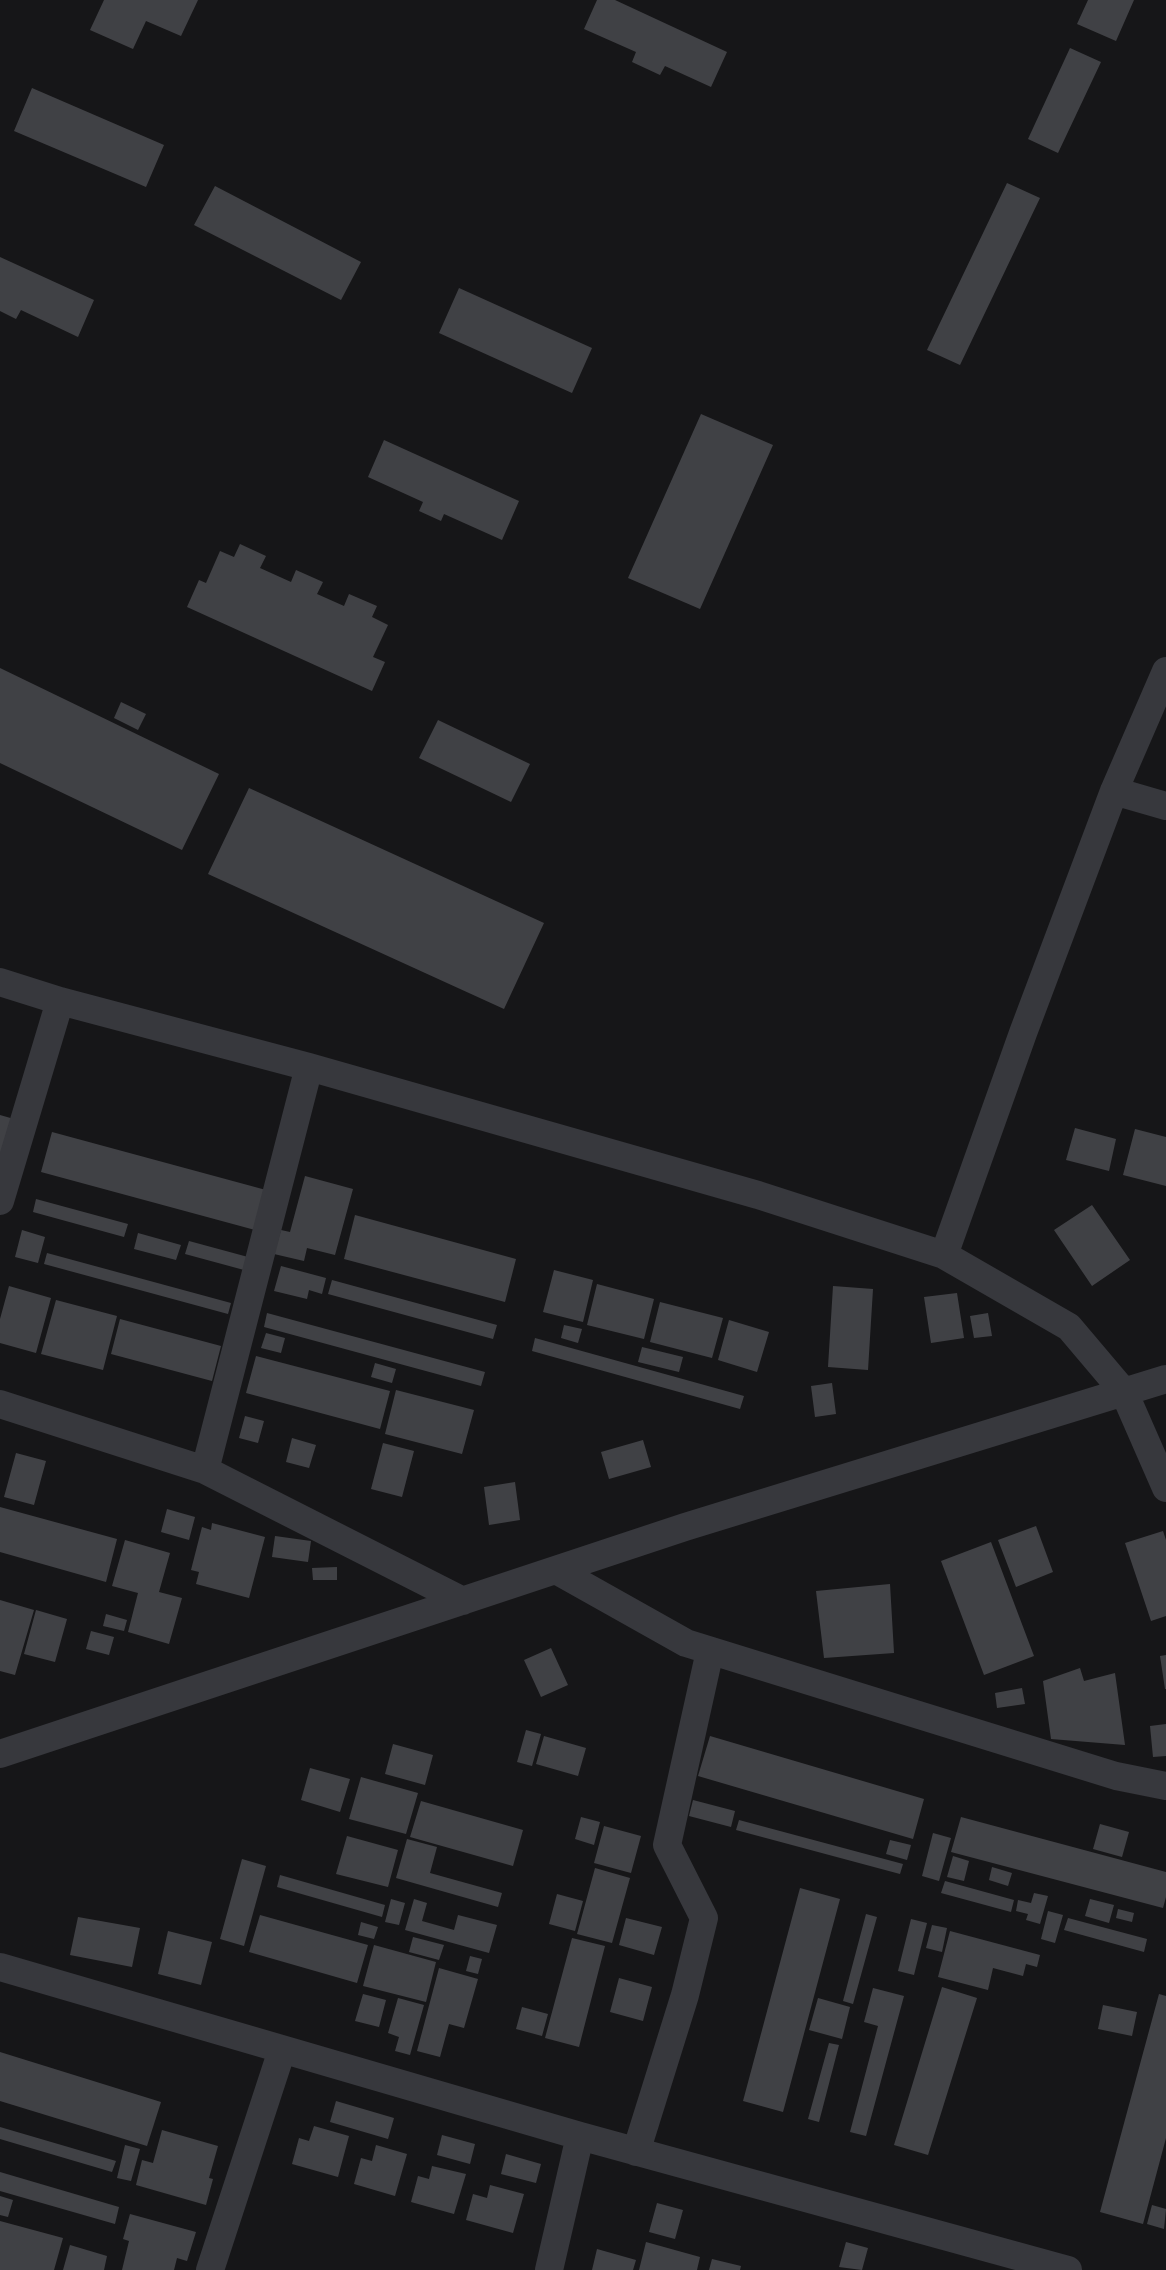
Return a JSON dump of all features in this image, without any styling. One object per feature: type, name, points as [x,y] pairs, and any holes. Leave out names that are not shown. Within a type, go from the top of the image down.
[{"type":"street","points":[[944,1255],[1020,1043],[1114,791],[1166,671]]},
{"type":"street","points":[[1114,791],[1166,806]]},
{"type":"street","points":[[0,982],[60,1001],[309,1067],[758,1195],[944,1255],[1069,1327],[1124,1392],[1166,1488]]},
{"type":"street","points":[[0,1201],[60,1001]]},
{"type":"street","points":[[206,1470],[309,1067]]},
{"type":"street","points":[[0,1754],[685,1527],[1166,1379]]},
{"type":"street","points":[[0,1404],[206,1470],[463,1600]]},
{"type":"street","points":[[556,1570],[686,1643],[1116,1776],[1166,1786]]},
{"type":"street","points":[[636,2152],[685,1995],[704,1918],[667,1845],[710,1651]]},
{"type":"street","points":[[0,1967],[636,2152],[1068,2270]]},
{"type":"street","points":[[210,2270],[282,2050]]},
{"type":"street","points":[[549,2270],[580,2136]]},
{"type":"building","points":[[104,0],[198,0],[181,36],[146,21],[133,49],[90,30]]},
{"type":"building","points":[[597,0],[615,0],[727,52],[711,87],[665,66],[660,75],[632,62],[636,52],[584,29]]},
{"type":"building","points":[[1088,0],[1134,0],[1116,41],[1077,24]]},
{"type":"building","points":[[1070,48],[1101,62],[1058,153],[1028,139]]},
{"type":"building","points":[[32,88],[164,145],[146,187],[14,131]]},
{"type":"building","points":[[1007,183],[1040,198],[960,365],[927,350]]},
{"type":"building","points":[[215,186],[361,262],[341,300],[194,225]]},
{"type":"building","points":[[0,257],[94,300],[78,337],[21,310],[16,319],[0,311]]},
{"type":"building","points":[[459,288],[592,348],[572,393],[439,333]]},
{"type":"building","points":[[701,414],[773,445],[700,609],[628,578]]},
{"type":"building","points":[[384,440],[519,501],[502,540],[444,514],[441,521],[419,511],[423,502],[368,477]]},
{"type":"building","points":[[240,544],[266,556],[260,568],[291,582],[296,570],[323,582],[317,594],[344,606],[349,594],[377,606],[372,617],[388,625],[373,657],[385,662],[372,691],[187,607],[199,580],[206,583],[220,551],[234,557]]},
{"type":"building","points":[[0,668],[219,774],[182,850],[0,763]]},
{"type":"building","points":[[121,702],[146,714],[138,730],[114,718]]},
{"type":"building","points":[[438,720],[530,764],[511,802],[419,758]]},
{"type":"building","points":[[249,788],[544,923],[504,1009],[208,874]]},
{"type":"building","points":[[0,1115],[14,1119],[0,1161]]},
{"type":"building","points":[[1075,1128],[1116,1139],[1109,1171],[1066,1160]]},
{"type":"building","points":[[1135,1129],[1166,1137],[1166,1186],[1123,1175]]},
{"type":"building","points":[[52,1132],[266,1190],[255,1230],[41,1172]]},
{"type":"building","points":[[305,1176],[353,1189],[335,1255],[307,1248],[304,1261],[274,1254],[281,1230],[290,1232]]},
{"type":"building","points":[[36,1199],[128,1224],[124,1237],[33,1212]]},
{"type":"building","points":[[1092,1205],[1130,1260],[1092,1286],[1054,1230]]},
{"type":"building","points":[[355,1215],[516,1259],[505,1302],[344,1259]]},
{"type":"building","points":[[22,1230],[45,1237],[38,1263],[15,1257]]},
{"type":"building","points":[[138,1233],[181,1245],[176,1260],[134,1249]]},
{"type":"building","points":[[189,1241],[248,1257],[244,1270],[185,1254]]},
{"type":"building","points":[[47,1253],[231,1303],[228,1314],[44,1264]]},
{"type":"building","points":[[281,1266],[326,1278],[322,1294],[309,1290],[307,1299],[274,1291]]},
{"type":"building","points":[[554,1270],[593,1280],[583,1322],[543,1312]]},
{"type":"building","points":[[332,1280],[497,1325],[493,1339],[328,1294]]},
{"type":"building","points":[[597,1284],[654,1299],[644,1339],[587,1325]]},
{"type":"building","points":[[9,1286],[51,1298],[36,1353],[0,1343],[0,1319]]},
{"type":"building","points":[[833,1286],[873,1289],[868,1370],[828,1367]]},
{"type":"building","points":[[957,1293],[964,1338],[931,1343],[924,1297]]},
{"type":"building","points":[[56,1300],[117,1316],[103,1370],[41,1354]]},
{"type":"building","points":[[660,1302],[723,1318],[712,1358],[650,1342]]},
{"type":"building","points":[[267,1313],[485,1372],[481,1386],[264,1327]]},
{"type":"building","points":[[988,1313],[992,1336],[974,1338],[970,1316]]},
{"type":"building","points":[[120,1319],[221,1346],[212,1381],[111,1354]]},
{"type":"building","points":[[729,1320],[769,1332],[757,1372],[718,1360]]},
{"type":"building","points":[[564,1325],[582,1329],[578,1343],[561,1338]]},
{"type":"building","points":[[266,1333],[285,1338],[281,1353],[261,1348]]},
{"type":"building","points":[[535,1338],[744,1396],[740,1409],[532,1351]]},
{"type":"building","points":[[642,1347],[683,1357],[679,1372],[638,1362]]},
{"type":"building","points":[[256,1356],[390,1391],[380,1429],[246,1393]]},
{"type":"building","points":[[375,1363],[396,1369],[392,1383],[371,1377]]},
{"type":"building","points":[[832,1383],[836,1414],[815,1417],[811,1386]]},
{"type":"building","points":[[396,1390],[474,1410],[462,1454],[385,1434]]},
{"type":"building","points":[[245,1416],[264,1421],[258,1443],[239,1438]]},
{"type":"building","points":[[292,1438],[316,1445],[309,1468],[286,1462]]},
{"type":"building","points":[[643,1440],[651,1467],[609,1479],[601,1452]]},
{"type":"building","points":[[383,1443],[414,1451],[402,1497],[371,1489]]},
{"type":"building","points":[[16,1453],[46,1461],[34,1505],[4,1497]]},
{"type":"building","points":[[515,1482],[520,1520],[489,1525],[484,1487]]},
{"type":"building","points":[[0,1507],[117,1539],[106,1582],[0,1552]]},
{"type":"building","points":[[167,1509],[195,1517],[189,1540],[161,1532]]},
{"type":"building","points":[[212,1523],[265,1537],[249,1598],[196,1584],[199,1572],[191,1570],[202,1527],[211,1530]]},
{"type":"building","points":[[1036,1526],[1053,1572],[1016,1587],[998,1540]]},
{"type":"building","points":[[1163,1531],[1166,1540],[1166,1616],[1151,1621],[1125,1543]]},
{"type":"building","points":[[275,1536],[311,1541],[308,1562],[272,1557]]},
{"type":"building","points":[[125,1540],[170,1553],[159,1592],[182,1598],[169,1644],[128,1632],[138,1593],[112,1586]]},
{"type":"building","points":[[991,1542],[1034,1656],[984,1675],[941,1561]]},
{"type":"building","points":[[337,1567],[337,1580],[313,1580],[312,1568]]},
{"type":"building","points":[[890,1584],[894,1653],[824,1658],[816,1591]]},
{"type":"building","points":[[0,1600],[34,1610],[15,1675],[0,1671]]},
{"type":"building","points":[[36,1610],[67,1619],[55,1662],[24,1654]]},
{"type":"building","points":[[106,1614],[127,1620],[124,1631],[103,1626]]},
{"type":"building","points":[[91,1631],[114,1637],[109,1655],[86,1649]]},
{"type":"building","points":[[551,1648],[568,1685],[541,1697],[524,1660]]},
{"type":"building","points":[[1166,1655],[1166,1689],[1165,1689],[1160,1656]]},
{"type":"building","points":[[1080,1668],[1084,1681],[1115,1673],[1125,1745],[1051,1739],[1043,1681]]},
{"type":"building","points":[[1022,1688],[1025,1704],[997,1708],[995,1693]]},
{"type":"building","points":[[1166,1724],[1166,1756],[1153,1757],[1150,1726]]},
{"type":"building","points":[[526,1730],[541,1734],[532,1766],[517,1762]]},
{"type":"building","points":[[544,1736],[586,1748],[578,1776],[536,1764]]},
{"type":"building","points":[[710,1736],[924,1799],[913,1839],[698,1776]]},
{"type":"building","points":[[393,1744],[433,1755],[425,1785],[385,1774]]},
{"type":"building","points":[[310,1768],[350,1779],[340,1812],[301,1800]]},
{"type":"building","points":[[361,1777],[418,1793],[406,1834],[349,1819]]},
{"type":"building","points":[[693,1800],[735,1811],[731,1827],[689,1816]]},
{"type":"building","points":[[421,1801],[523,1830],[513,1866],[410,1837]]},
{"type":"building","points":[[581,1817],[600,1822],[594,1845],[575,1839]]},
{"type":"building","points":[[961,1817],[1166,1872],[1166,1897],[1163,1908],[951,1852]]},
{"type":"building","points":[[739,1820],[903,1864],[900,1874],[736,1830]]},
{"type":"building","points":[[1100,1824],[1129,1832],[1122,1857],[1093,1849]]},
{"type":"building","points":[[604,1826],[641,1836],[631,1873],[594,1863]]},
{"type":"building","points":[[933,1833],[951,1838],[939,1881],[922,1876]]},
{"type":"building","points":[[347,1836],[398,1850],[388,1887],[336,1874]]},
{"type":"building","points":[[407,1839],[437,1847],[430,1873],[502,1893],[498,1907],[396,1878]]},
{"type":"building","points":[[890,1840],[911,1845],[907,1860],[886,1854]]},
{"type":"building","points":[[953,1856],[969,1861],[964,1881],[947,1877]]},
{"type":"building","points":[[242,1859],[266,1866],[244,1946],[220,1939]]},
{"type":"building","points":[[992,1867],[1012,1873],[1008,1886],[989,1880]]},
{"type":"building","points":[[595,1868],[630,1878],[612,1943],[577,1934]]},
{"type":"building","points":[[280,1875],[385,1905],[382,1917],[277,1887]]},
{"type":"building","points":[[945,1881],[1014,1900],[1011,1912],[941,1893]]},
{"type":"building","points":[[800,1888],[840,1899],[783,2112],[743,2101]]},
{"type":"building","points":[[1034,1893],[1048,1896],[1040,1924],[1026,1920],[1028,1914],[1016,1911],[1018,1900],[1031,1903]]},
{"type":"building","points":[[557,1894],[583,1901],[575,1931],[549,1924]]},
{"type":"building","points":[[391,1899],[405,1903],[399,1925],[385,1922]]},
{"type":"building","points":[[414,1899],[427,1903],[422,1921],[454,1930],[458,1915],[497,1925],[489,1953],[405,1930]]},
{"type":"building","points":[[1090,1899],[1114,1905],[1109,1923],[1085,1916]]},
{"type":"building","points":[[1118,1909],[1134,1913],[1132,1922],[1116,1918]]},
{"type":"building","points":[[1048,1911],[1063,1915],[1055,1943],[1041,1939]]},
{"type":"building","points":[[866,1914],[877,1917],[853,2004],[843,2001]]},
{"type":"building","points":[[260,1915],[368,1945],[357,1983],[249,1952]]},
{"type":"building","points":[[78,1917],[140,1928],[132,1967],[70,1955]]},
{"type":"building","points":[[626,1918],[662,1927],[654,1955],[619,1945]]},
{"type":"building","points":[[1068,1918],[1147,1939],[1144,1952],[1064,1930]]},
{"type":"building","points":[[911,1919],[927,1923],[914,1975],[898,1971]]},
{"type":"building","points":[[361,1922],[378,1927],[374,1939],[358,1935]]},
{"type":"building","points":[[932,1925],[947,1928],[942,1952],[926,1948]]},
{"type":"building","points":[[168,1931],[212,1942],[201,1985],[158,1974]]},
{"type":"building","points":[[950,1931],[1040,1955],[1037,1967],[1026,1964],[1023,1976],[993,1968],[988,1990],[938,1977]]},
{"type":"building","points":[[413,1937],[444,1945],[439,1960],[409,1952]]},
{"type":"building","points":[[572,1938],[605,1946],[579,2047],[545,2038]]},
{"type":"building","points":[[374,1945],[436,1962],[426,2002],[363,1986]]},
{"type":"building","points":[[470,1956],[482,1959],[478,1974],[466,1971]]},
{"type":"building","points":[[439,1968],[478,1979],[464,2028],[449,2024],[440,2057],[417,2051]]},
{"type":"building","points":[[619,1978],[652,1987],[643,2021],[610,2012]]},
{"type":"building","points":[[942,1987],[977,1998],[928,2155],[894,2145]]},
{"type":"building","points":[[873,1988],[904,1996],[866,2136],[850,2132],[878,2026],[864,2022]]},
{"type":"building","points":[[363,1994],[386,2000],[379,2027],[355,2021]]},
{"type":"building","points":[[1159,1994],[1166,1996],[1166,2138],[1143,2224],[1100,2212]]},
{"type":"building","points":[[398,1998],[424,2005],[410,2055],[395,2051],[399,2037],[388,2033]]},
{"type":"building","points":[[818,1998],[850,2007],[842,2039],[809,2030]]},
{"type":"building","points":[[1103,2005],[1137,2012],[1132,2036],[1098,2029]]},
{"type":"building","points":[[522,2007],[548,2014],[542,2036],[516,2029]]},
{"type":"building","points":[[829,2043],[839,2045],[819,2122],[808,2119]]},
{"type":"building","points":[[0,2052],[161,2102],[147,2146],[0,2101]]},
{"type":"building","points":[[336,2101],[394,2118],[388,2139],[330,2122]]},
{"type":"building","points":[[314,2126],[349,2136],[338,2177],[292,2164],[299,2138],[309,2141]]},
{"type":"building","points":[[0,2127],[116,2161],[112,2172],[0,2139]]},
{"type":"building","points":[[162,2130],[218,2146],[209,2178],[213,2179],[206,2205],[136,2185],[142,2160],[153,2163]]},
{"type":"building","points":[[442,2135],[475,2144],[470,2164],[437,2155]]},
{"type":"building","points":[[125,2145],[140,2149],[131,2181],[117,2178]]},
{"type":"building","points":[[376,2145],[407,2154],[395,2196],[354,2184],[361,2158],[372,2161]]},
{"type":"building","points":[[506,2154],[541,2164],[536,2183],[501,2174]]},
{"type":"building","points":[[432,2166],[466,2174],[454,2214],[411,2202],[418,2176],[429,2179]]},
{"type":"building","points":[[0,2172],[119,2207],[115,2224],[0,2191]]},
{"type":"building","points":[[490,2185],[524,2194],[513,2233],[466,2220],[473,2194],[487,2198]]},
{"type":"building","points":[[0,2196],[13,2200],[8,2217],[0,2215]]},
{"type":"building","points":[[657,2203],[683,2210],[675,2239],[649,2232]]},
{"type":"building","points":[[1152,2205],[1166,2209],[1164,2229],[1147,2224]]},
{"type":"building","points":[[130,2214],[196,2232],[187,2261],[177,2258],[174,2270],[122,2270],[129,2241],[123,2239]]},
{"type":"building","points":[[0,2221],[63,2238],[54,2270],[0,2270]]},
{"type":"building","points":[[646,2242],[700,2257],[697,2270],[639,2270]]},
{"type":"building","points":[[846,2242],[868,2248],[862,2270],[839,2267]]},
{"type":"building","points":[[70,2245],[107,2256],[104,2270],[63,2270]]},
{"type":"building","points":[[597,2249],[636,2260],[633,2270],[592,2270]]},
{"type":"building","points":[[712,2259],[741,2266],[740,2270],[709,2270]]}]
